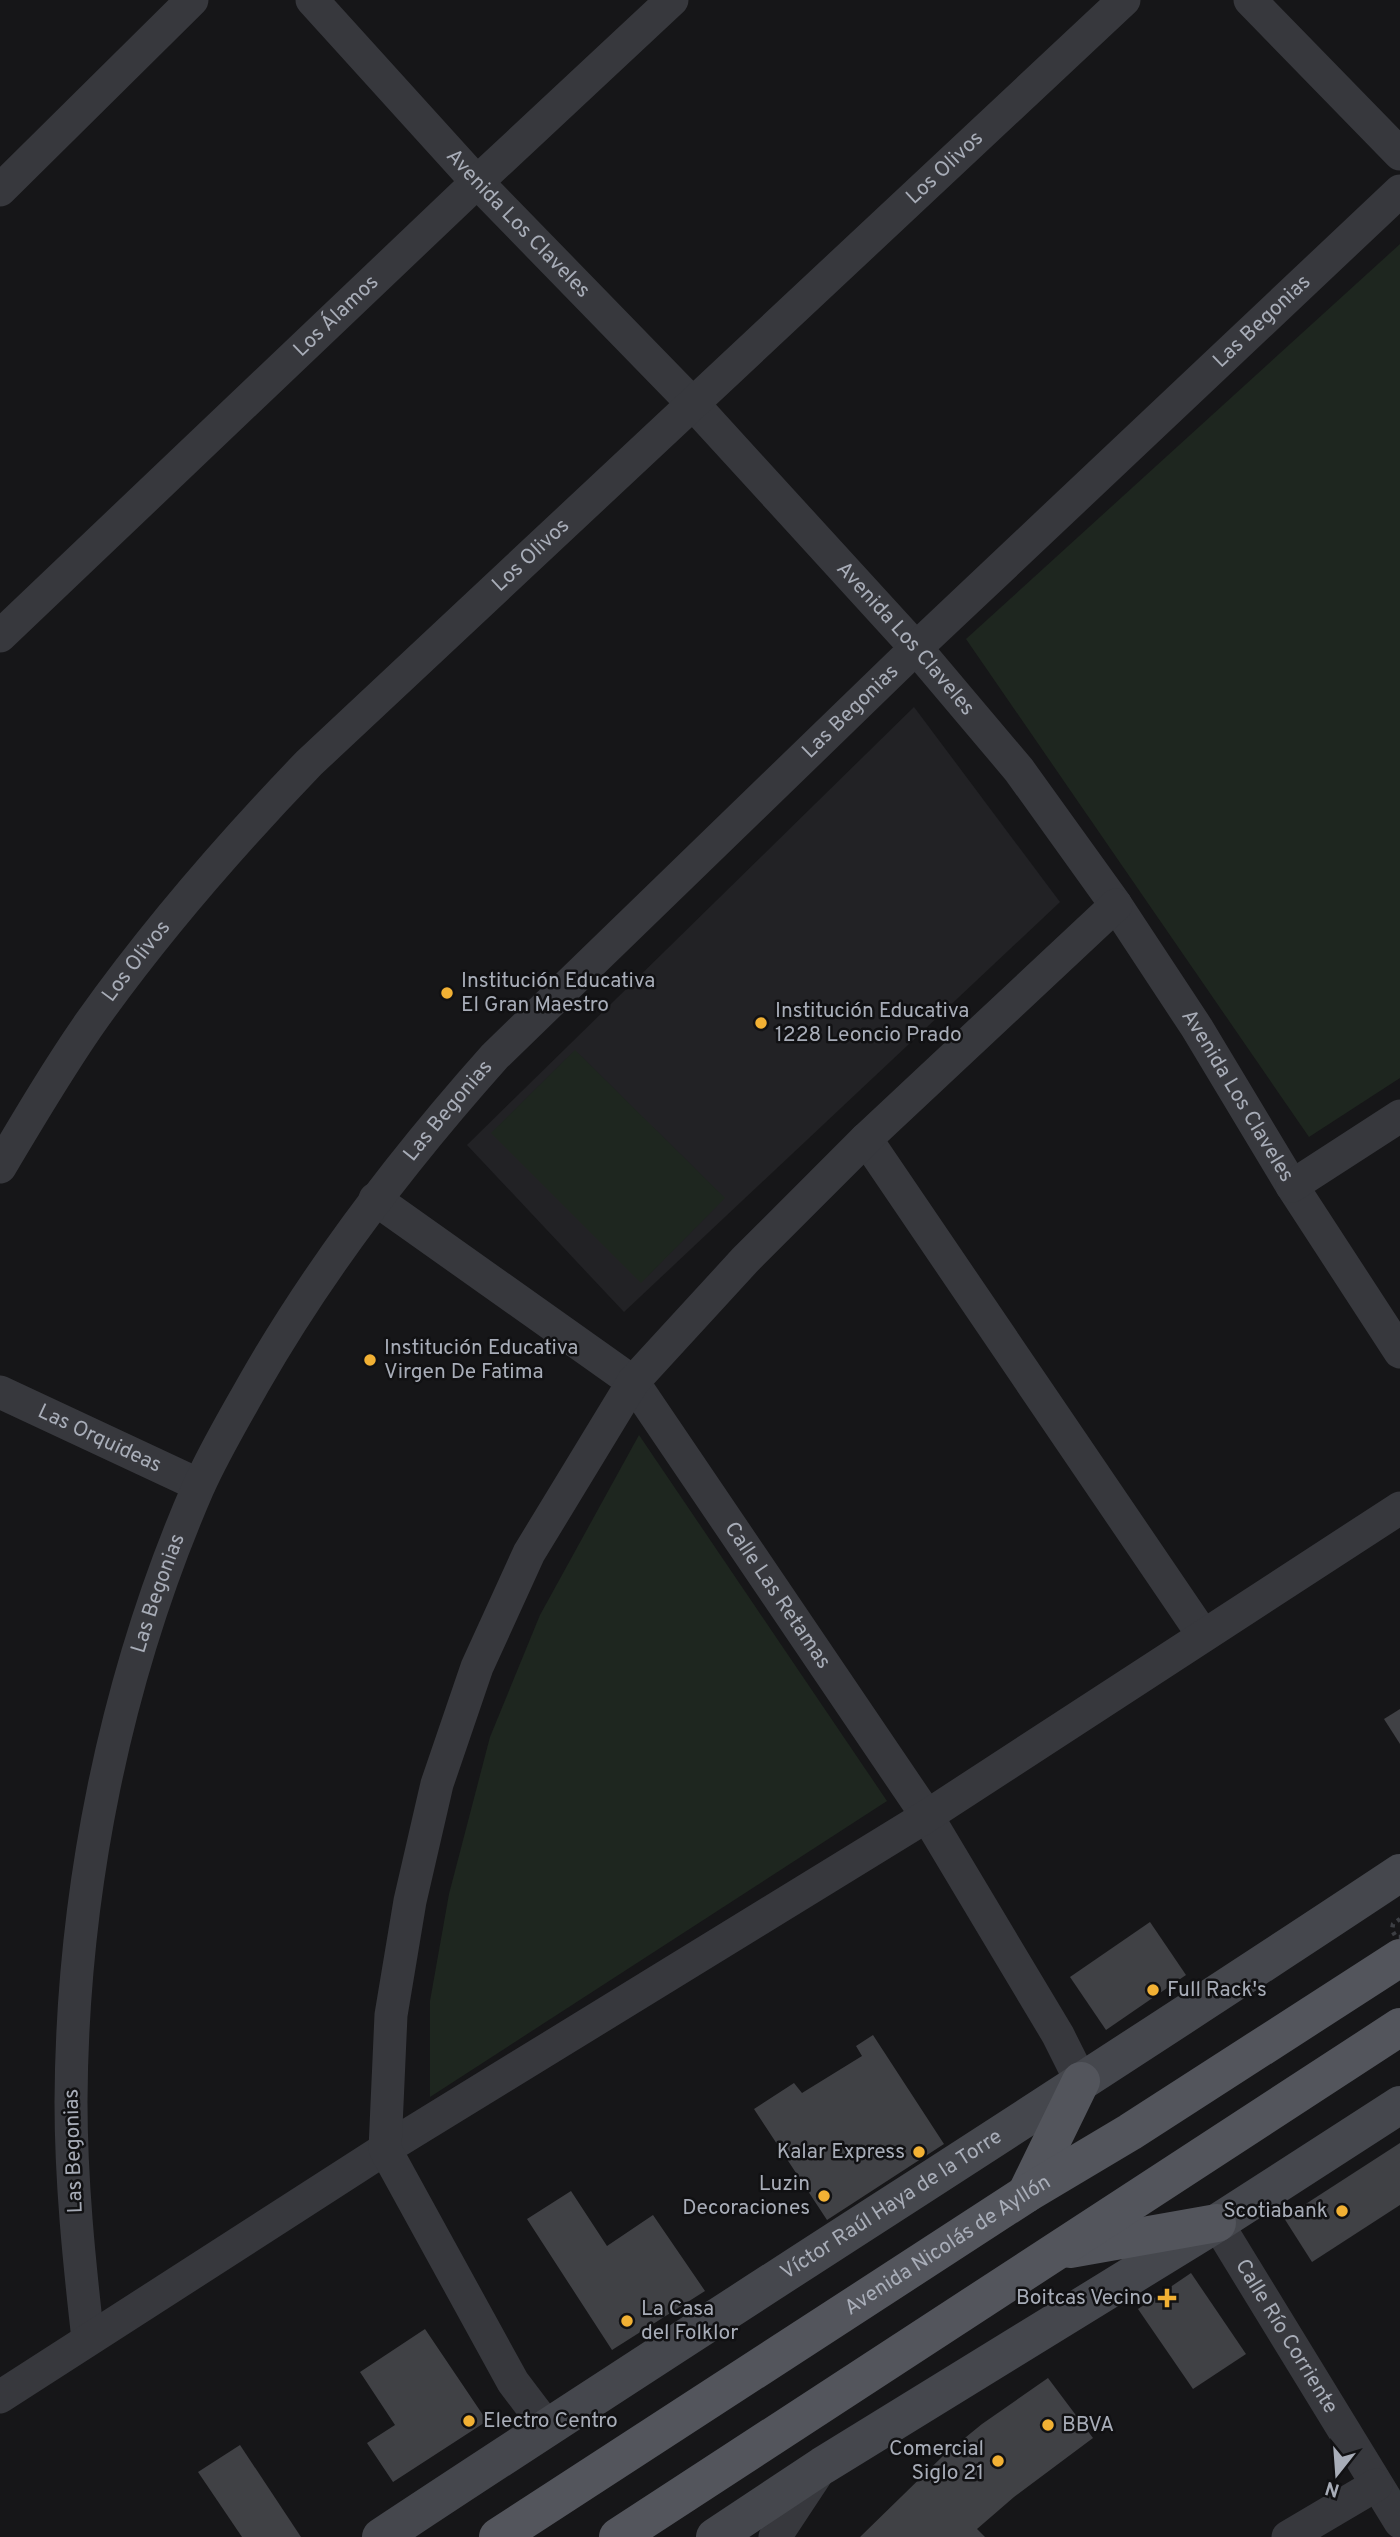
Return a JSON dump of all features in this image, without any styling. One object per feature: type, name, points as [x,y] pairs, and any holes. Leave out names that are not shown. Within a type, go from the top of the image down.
[{"type":"main road","name":"Avenida Nicolás de Ayllón","points":[[498,2537],[1026,2194],[1130,2133],[1400,1958]]},
{"type":"main road","points":[[618,2537],[1400,2027]]},
{"type":"main road","points":[[1026,2194],[1081,2081]]},
{"type":"main road","points":[[1054,2252],[1217,2224]]},
{"type":"street","points":[[0,190],[192,0]]},
{"type":"street","name":"Avenida Los Claveles","points":[[312,0],[477,182],[694,405],[916,648],[1019,770],[1116,905],[1197,1028],[1292,1186],[1400,1352]]},
{"type":"street","name":"Los Álamos","points":[[0,636],[477,182],[673,0]]},
{"type":"street","name":"Los Olivos","points":[[0,1167],[90,1024],[150,943],[252,822],[309,763],[1124,0]]},
{"type":"street","points":[[1250,0],[1400,154]]},
{"type":"street","name":"Las Begonias","points":[[88,2339],[79,2260],[71,2102],[74,2022],[82,1930],[94,1839],[136,1659],[165,1572],[199,1485],[280,1338],[375,1199],[433,1126],[495,1056],[916,648],[1400,191]]},
{"type":"street","points":[[547,2427],[513,2382],[385,2149],[391,2015],[410,1901],[437,1784],[477,1667],[529,1553],[633,1382],[745,1260],[866,1139],[1116,905]]},
{"type":"street","points":[[1292,1186],[1400,1116]]},
{"type":"street","points":[[866,1139],[1203,1635]]},
{"type":"street","name":"Calle Las Retamas","points":[[375,1199],[633,1382],[928,1816],[1058,2035],[1081,2081]]},
{"type":"street","name":"Las Orquideas","points":[[0,1392],[199,1485]]},
{"type":"street","points":[[0,2397],[385,2149],[928,1816],[1400,1508]]},
{"type":"street","name":"Víctor Raúl Haya de la Torre","points":[[381,2537],[1081,2081],[1142,2045],[1400,1873]]},
{"type":"street","points":[[715,2537],[822,2466],[1217,2224],[1400,2105]]},
{"type":"street","name":"Calle Río Corriente","points":[[1217,2224],[1400,2522]]},
{"type":"street","points":[[775,2537],[822,2466]]},
{"type":"street","points":[[1288,2537],[1376,2485]]},
{"type":"path","points":[[1400,1919],[1393,1924],[1392,1930],[1396,1937],[1400,1937]]},
{"type":"shaded area","points":[[1400,244],[1400,1078],[1309,1137],[966,639]]},
{"type":"shaded area","name":"Institución Educativa 1228 Leoncio Prado","points":[[914,707],[1060,902],[624,1312],[467,1145]]},
{"type":"shaded area","points":[[575,1050],[725,1198],[641,1283],[491,1133]]},
{"type":"shaded area","points":[[639,1435],[887,1801],[430,2097],[430,2001],[449,1894],[490,1737],[540,1615]]},
{"type":"building","points":[[1400,1709],[1400,1744],[1384,1719]]},
{"type":"building","points":[[1150,1922],[1186,1975],[1106,2030],[1070,1977]]},
{"type":"building","points":[[873,2035],[944,2144],[827,2220],[754,2109],[794,2083],[802,2093],[862,2056],[856,2046]]},
{"type":"building","name":"Scotiabank","points":[[1400,2143],[1400,2205],[1312,2262],[1284,2218]]},
{"type":"building","points":[[571,2191],[607,2246],[653,2215],[705,2291],[612,2350],[527,2219]]},
{"type":"building","points":[[1191,2273],[1246,2354],[1193,2389],[1138,2309]]},
{"type":"building","points":[[425,2329],[487,2421],[393,2482],[367,2443],[395,2425],[360,2372]]},
{"type":"building","points":[[1048,2378],[1093,2438],[1014,2497],[977,2529],[985,2537],[860,2537],[944,2455],[982,2424]]},
{"type":"building","points":[[240,2445],[301,2537],[242,2537],[198,2472]]},
{"type":"place","name":"Institución Educativa El Gran Maestro","points":[[447,993]]},
{"type":"place","name":"Institución Educativa 1228 Leoncio Prado","points":[[761,1023]]},
{"type":"place","name":"Institución Educativa Virgen De Fatima","points":[[370,1360]]},
{"type":"place","name":"Full Rack's","points":[[1153,1990]]},
{"type":"place","name":"Kalar Express","points":[[919,2152]]},
{"type":"place","name":"Luzin Decoraciones","points":[[824,2196]]},
{"type":"place","name":"Scotiabank","points":[[1342,2211]]},
{"type":"place","name":"Boitcas Vecino","points":[[1167,2298]]},
{"type":"place","name":"La Casa del Folklor","points":[[627,2321]]},
{"type":"place","name":"Electro Centro","points":[[469,2421]]},
{"type":"place","name":"BBVA","points":[[1048,2425]]},
{"type":"place","name":"Comercial Siglo 21","points":[[998,2461]]}]
